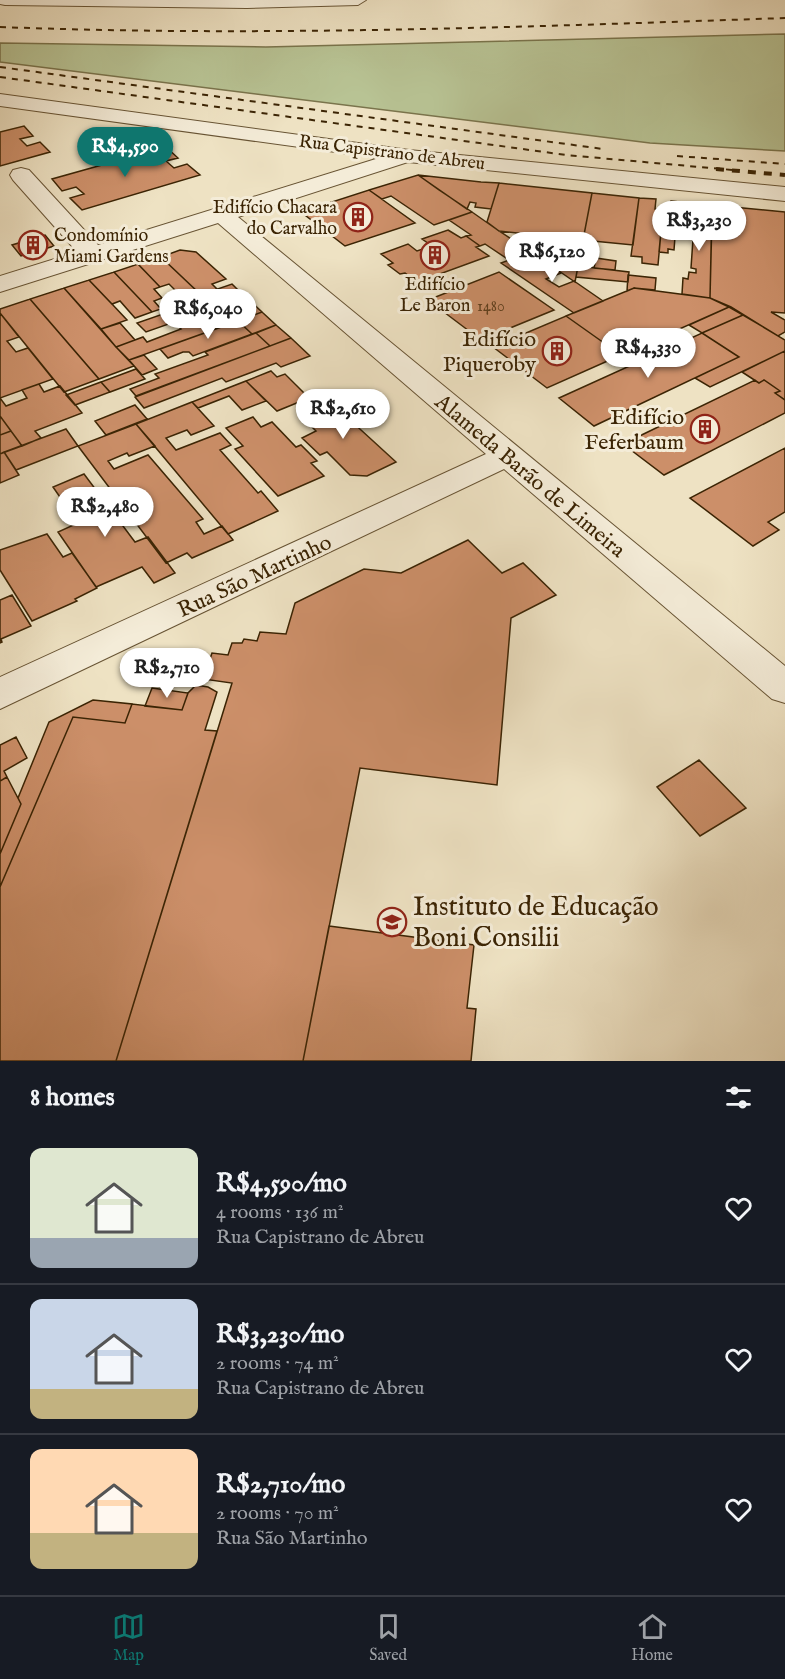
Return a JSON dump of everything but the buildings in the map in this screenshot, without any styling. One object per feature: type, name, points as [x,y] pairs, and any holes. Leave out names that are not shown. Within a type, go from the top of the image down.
[{"type":"street","points":[[5,0],[177,3],[356,1]]},
{"type":"street","name":"Rua Capistrano de Abreu","points":[[0,100],[409,156],[785,194]]},
{"type":"street","points":[[0,284],[409,156]]},
{"type":"street","points":[[21,175],[93,255]]},
{"type":"street","name":"Alameda Barão de Limeira","points":[[222,215],[785,688]]},
{"type":"street","name":"Rua São Martinho","points":[[0,694],[507,456]]},
{"type":"green space","points":[[785,34],[785,151],[650,143],[0,62],[0,43],[266,47]]},
{"type":"railway","points":[[0,27],[294,31],[785,18]]},
{"type":"railway","points":[[0,67],[603,149]]},
{"type":"railway","points":[[0,77],[566,155],[733,170]]},
{"type":"railway","points":[[677,156],[785,164]]},
{"type":"railway","points":[[716,169],[785,175]]},
{"type":"place","name":"Edifício Chacara do Carvalho","points":[[358,217]]},
{"type":"place","name":"Condomínio Miami Gardens","points":[[33,245]]},
{"type":"place","name":"Edifício Le Baron","points":[[435,255]]},
{"type":"place","name":"Edifício Piqueroby","points":[[557,351]]},
{"type":"place","name":"Edifício Feferbaum","points":[[705,429]]},
{"type":"place","name":"Instituto de Educação Boni Consilii","points":[[392,922]]}]
